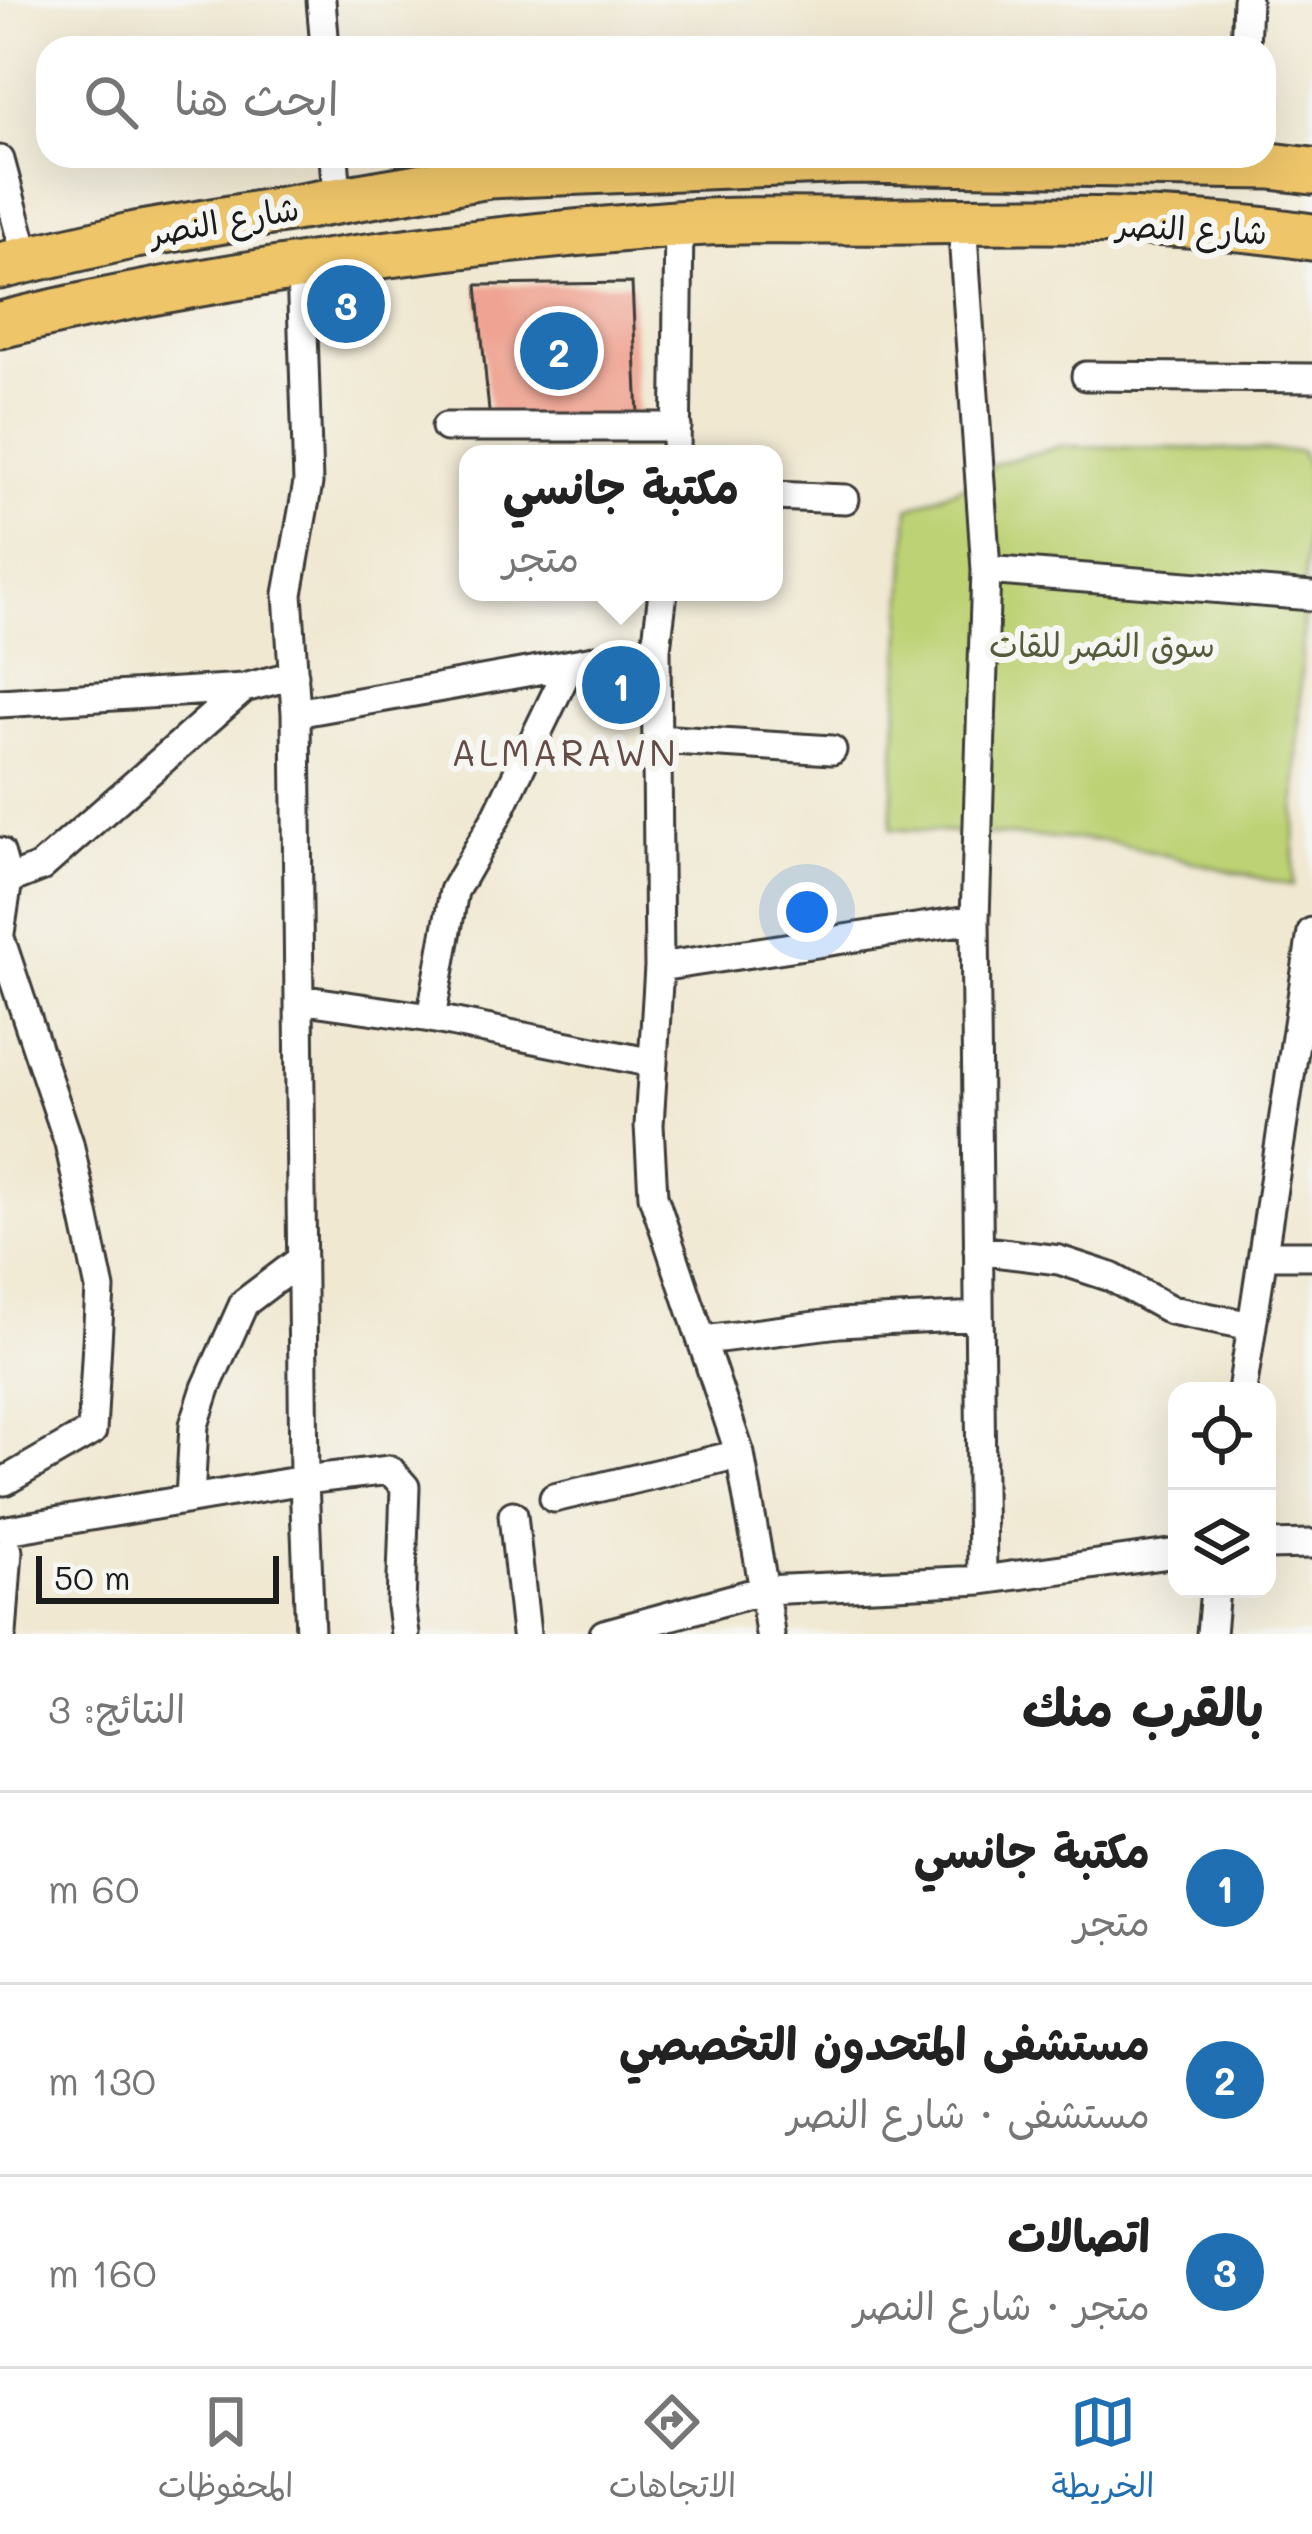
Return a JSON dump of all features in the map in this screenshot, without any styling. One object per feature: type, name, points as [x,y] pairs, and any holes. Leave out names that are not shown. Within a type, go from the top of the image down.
[{"type":"main road","name":"شارع النصر","points":[[1276,166],[1312,171]]},
{"type":"main road","name":"شارع النصر","points":[[14,263],[135,235],[336,177],[670,168]]},
{"type":"main road","name":"شارع النصر","points":[[0,326],[115,297],[425,251],[679,224],[962,220],[1225,228],[1312,237]]},
{"type":"street","points":[[321,0],[324,36]]},
{"type":"street","points":[[1245,36],[1246,0]]},
{"type":"street","points":[[0,160],[14,263]]},
{"type":"street","points":[[962,220],[986,570],[975,919],[982,1580]]},
{"type":"street","points":[[446,427],[676,441],[679,224]]},
{"type":"street","points":[[301,270],[308,483],[288,594],[296,713],[304,1480],[310,1634]]},
{"type":"street","points":[[1086,376],[1312,378]]},
{"type":"street","points":[[783,497],[845,500]]},
{"type":"street","points":[[986,570],[1312,596]]},
{"type":"street","points":[[662,601],[656,649],[659,967],[649,1125],[653,1196],[740,1454],[770,1634]]},
{"type":"street","points":[[296,713],[656,649]]},
{"type":"street","points":[[431,1018],[454,892],[497,816],[570,664]]},
{"type":"street","points":[[0,703],[244,688],[293,675]]},
{"type":"street","points":[[2,1634],[3,1476],[92,1431],[100,1289],[69,1143],[0,936],[4,866],[40,867],[244,688]]},
{"type":"street","points":[[657,739],[832,750]]},
{"type":"street","points":[[659,967],[975,919]]},
{"type":"street","points":[[1243,1382],[1312,932]]},
{"type":"street","points":[[299,999],[431,1018],[653,1063]]},
{"type":"street","points":[[978,1250],[1059,1260],[1111,1277],[1171,1310],[1252,1327]]},
{"type":"street","points":[[1263,1255],[1312,1255]]},
{"type":"street","points":[[190,1499],[194,1425],[237,1318],[244,1303],[302,1258]]},
{"type":"street","points":[[704,1340],[839,1323],[979,1316]]},
{"type":"street","points":[[554,1498],[740,1454]]},
{"type":"street","points":[[5,1546],[190,1499],[389,1470],[405,1487],[401,1606],[405,1634]]},
{"type":"street","points":[[513,1515],[526,1634]]},
{"type":"street","points":[[1276,1545],[1312,1544]]},
{"type":"street","points":[[604,1634],[764,1590],[982,1580],[1168,1553]]},
{"type":"street","points":[[1211,1634],[1214,1598]]},
{"type":"green space","name":"سوق النصر للقات","points":[[1061,446],[1301,451],[1309,470],[1293,886],[1106,841],[891,829],[909,508],[971,483],[994,464]]},
{"type":"building","points":[[632,283],[638,416],[490,422],[477,285]]},
{"type":"place","name":"اتصالات","points":[[346,304]]},
{"type":"place","name":"مستشفى المتحدون التخصصي","points":[[559,351]]},
{"type":"place","name":"مكتبة جانسي","points":[[621,685]]},
{"type":"district","name":"ALMARAWN","points":[[565,751]]}]
